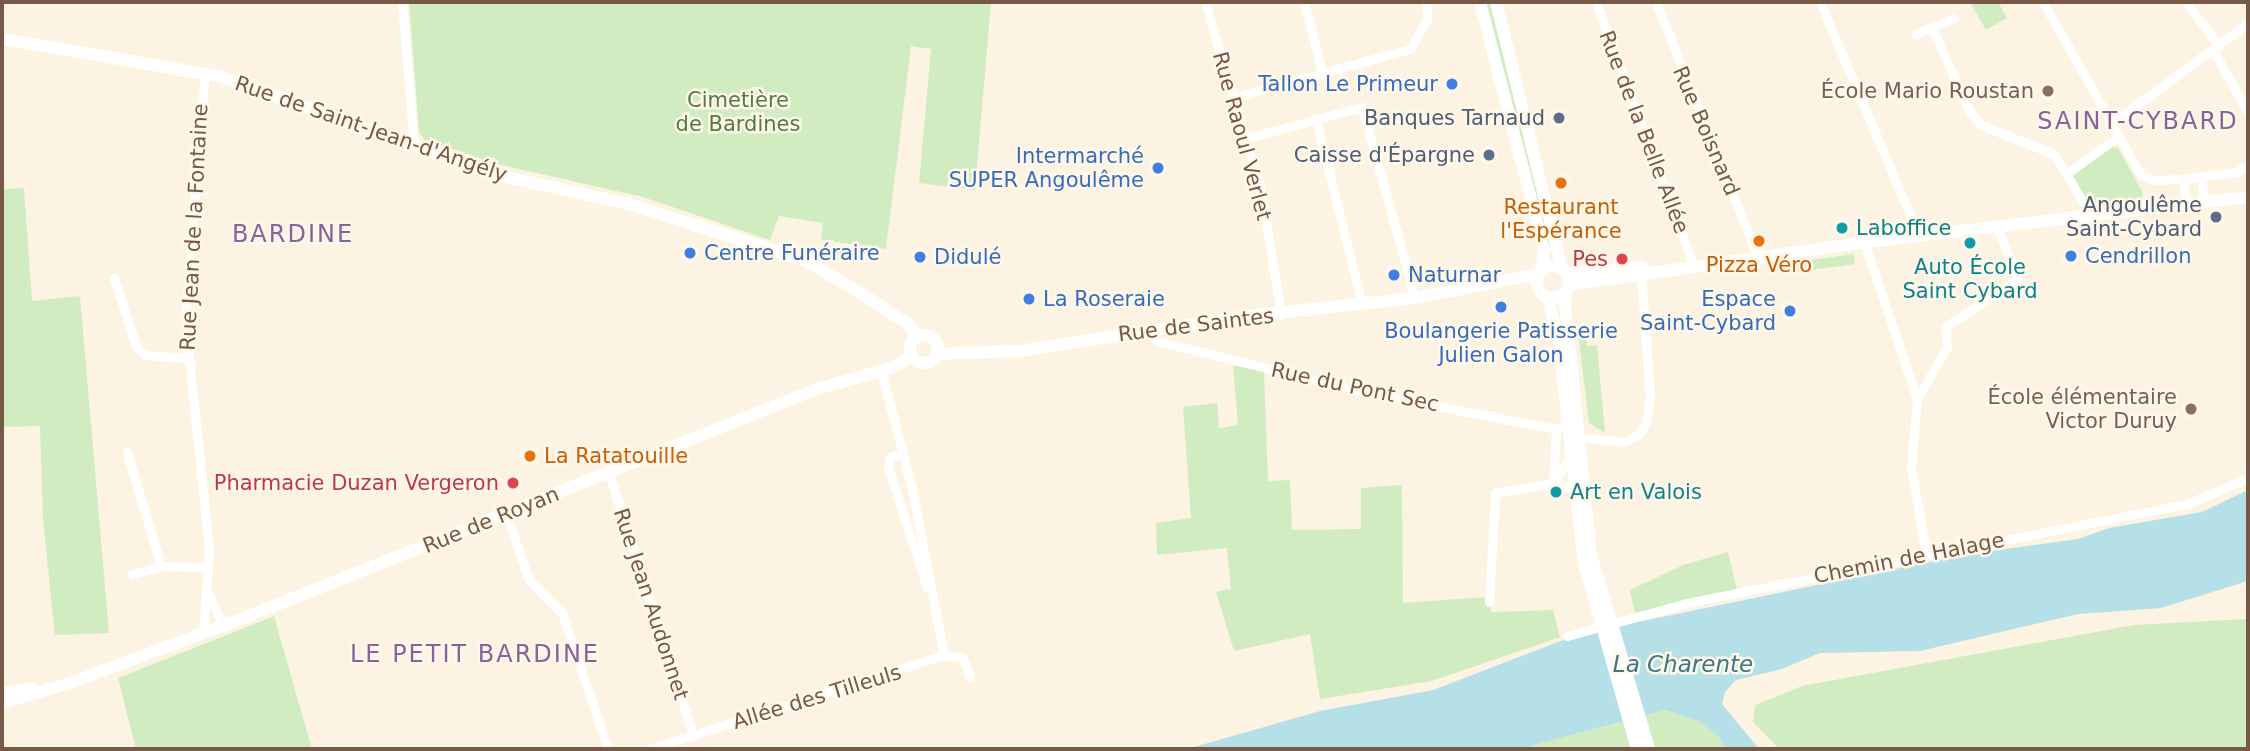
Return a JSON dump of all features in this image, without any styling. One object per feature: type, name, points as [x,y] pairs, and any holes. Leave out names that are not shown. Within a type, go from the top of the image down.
[{"type":"main road","points":[[1480,2],[1544,250],[1539,272],[1559,345],[1561,426],[1570,457],[1574,489],[1601,606],[1637,728],[1649,749]]},
{"type":"main road","points":[[1496,2],[1565,280],[1578,437],[1591,554],[1601,606]]},
{"type":"main road","name":"Rue de Saint-Jean-d'Angély","points":[[2,39],[205,73],[287,97],[493,174],[629,204],[806,261],[908,324],[917,337]]},
{"type":"main road","points":[[1565,280],[2186,201],[2248,197]]},
{"type":"main road","points":[[1643,271],[1692,261],[1759,257]]},
{"type":"main road","name":"Rue de Saintes","points":[[937,354],[1019,351],[1149,330],[1415,298],[1456,292],[1539,272],[1553,265],[1565,280],[1544,294],[1456,292]]},
{"type":"main road","points":[[917,337],[933,338],[937,354],[927,363],[912,357],[910,348],[917,337]]},
{"type":"main road","name":"Rue de Royan","points":[[2,703],[70,684],[506,514],[814,390],[881,370],[912,357]]},
{"type":"main road","name":"Rue de Royan","points":[[2,693],[70,684]]},
{"type":"main road","points":[[1637,728],[1637,749]]},
{"type":"street","points":[[402,2],[414,146]]},
{"type":"street","name":"Rue Raoul Verlet","points":[[1205,2],[1260,186],[1281,314]]},
{"type":"street","points":[[1304,2],[1323,76]]},
{"type":"street","points":[[1232,98],[1323,76],[1410,49],[1427,20],[1427,2]]},
{"type":"street","name":"Rue de la Belle Allée","points":[[1596,2],[1692,261]]},
{"type":"street","name":"Rue Boisnard","points":[[1656,2],[1685,83],[1759,257]]},
{"type":"street","points":[[1821,2],[1919,236]]},
{"type":"street","points":[[2043,2],[2141,175],[2155,180],[2183,179],[2237,172],[2248,165]]},
{"type":"street","points":[[2186,2],[2216,48],[2248,113]]},
{"type":"street","points":[[1916,34],[1933,30],[1954,18]]},
{"type":"street","points":[[2112,122],[2248,23]]},
{"type":"street","points":[[1933,30],[1952,66],[1964,101],[1981,125],[2054,154],[2090,214]]},
{"type":"street","name":"Rue Jean de la Fontaine","points":[[202,632],[208,568],[186,358],[205,73]]},
{"type":"street","points":[[1244,139],[1362,107],[1415,298]]},
{"type":"street","points":[[1316,119],[1362,304]]},
{"type":"street","points":[[2066,174],[2119,136]]},
{"type":"street","points":[[2201,177],[2204,199]]},
{"type":"street","points":[[2183,179],[2186,201]]},
{"type":"street","points":[[1917,399],[1947,347],[1945,327],[2019,278],[1996,226]]},
{"type":"street","points":[[1864,242],[1917,399],[1911,467],[1926,553]]},
{"type":"street","points":[[1578,437],[1625,442],[1639,434],[1646,422],[1650,384],[1643,271]]},
{"type":"street","points":[[114,278],[136,346],[145,355],[186,358]]},
{"type":"street","name":"Rue du Pont Sec","points":[[1149,330],[1157,341],[1369,393],[1561,426]]},
{"type":"street","points":[[881,370],[929,571],[928,590]]},
{"type":"street","points":[[1552,483],[1561,426]]},
{"type":"street","points":[[127,452],[162,566]]},
{"type":"street","points":[[901,454],[890,457],[888,467],[928,590],[944,655],[963,658],[970,677]]},
{"type":"street","points":[[1552,483],[1570,457]]},
{"type":"street","name":"Rue Jean Audonnet","points":[[609,473],[693,735]]},
{"type":"street","name":"Chemin de Halage","points":[[1567,636],[1621,618],[1926,553],[2187,504],[2248,478]]},
{"type":"street","points":[[1489,602],[1494,493],[1552,483],[1574,489]]},
{"type":"street","points":[[506,514],[529,580],[562,612],[608,749]]},
{"type":"street","points":[[132,574],[162,566],[208,568]]},
{"type":"street","name":"Rue Jean de la Fontaine","points":[[207,591],[223,625]]},
{"type":"street","name":"Allée des Tilleuls","points":[[649,749],[944,655]]},
{"type":"green space","name":"Cimetière de Bardines","points":[[409,2],[991,2],[975,190],[919,183],[931,49],[911,46],[886,249],[821,240],[823,223],[779,216],[770,240],[643,197],[497,164],[424,139],[419,132]]},
{"type":"green space","points":[[1485,2],[1491,2],[1551,248],[1549,247]]},
{"type":"green space","points":[[1970,2],[1998,2],[2007,18],[1986,30]]},
{"type":"green space","points":[[2112,147],[2118,148],[2143,193],[2141,199],[2089,205],[2073,175]]},
{"type":"green space","points":[[24,188],[32,301],[80,296],[109,633],[55,635],[43,520],[40,426],[2,427],[2,189]]},
{"type":"green space","points":[[1854,254],[1855,264],[1796,272],[1796,262]]},
{"type":"green space","points":[[1586,324],[1587,346],[1597,345],[1605,433],[1589,423],[1577,325]]},
{"type":"green space","points":[[1233,365],[1264,372],[1268,481],[1290,480],[1292,530],[1361,529],[1361,488],[1402,485],[1403,603],[1486,597],[1492,612],[1553,610],[1560,637],[1432,681],[1320,699],[1310,634],[1234,651],[1216,592],[1231,589],[1227,548],[1157,555],[1156,523],[1191,518],[1183,407],[1217,403],[1219,428],[1238,425]]},
{"type":"green space","points":[[1728,552],[1737,590],[1635,613],[1630,590],[1683,565]]},
{"type":"green space","points":[[274,616],[312,749],[136,749],[118,678]]},
{"type":"green space","points":[[2248,619],[2248,749],[1779,749],[1753,722],[1755,705],[1802,686],[2134,625]]},
{"type":"green space","points":[[1666,710],[1698,721],[1718,736],[1726,749],[1519,749]]},
{"type":"water","name":"La Charente","points":[[2248,490],[2248,581],[2161,608],[2078,614],[1920,651],[1820,653],[1782,669],[1736,680],[1725,692],[1722,704],[1759,749],[1726,749],[1718,736],[1698,721],[1666,710],[1519,749],[1187,749],[1320,711],[1433,690],[1579,634],[1968,554],[2078,539],[2109,528],[2202,512]]},
{"type":"place","name":"Tallon Le Primeur","points":[[1452,84]]},
{"type":"place","name":"École Mario Roustan","points":[[2048,91]]},
{"type":"place","name":"Banques Tarnaud","points":[[1559,118]]},
{"type":"place","name":"Caisse d'Épargne","points":[[1489,155]]},
{"type":"place","name":"Intermarché SUPER Angoulême","points":[[1158,168]]},
{"type":"place","name":"Restaurant l'Espérance","points":[[1561,183]]},
{"type":"place","name":"Angoulême Saint-Cybard","points":[[2216,217]]},
{"type":"place","name":"Laboffice","points":[[1842,228]]},
{"type":"place","name":"Pizza Véro","points":[[1759,241]]},
{"type":"place","name":"Auto École Saint Cybard","points":[[1970,243]]},
{"type":"place","name":"Centre Funéraire","points":[[690,253]]},
{"type":"place","name":"Cendrillon","points":[[2071,256]]},
{"type":"place","name":"Didulé","points":[[920,257]]},
{"type":"place","name":"Pes","points":[[1622,259]]},
{"type":"place","name":"Naturnar","points":[[1394,275]]},
{"type":"place","name":"La Roseraie","points":[[1029,299]]},
{"type":"place","name":"Boulangerie Patisserie Julien Galon","points":[[1501,307]]},
{"type":"place","name":"Espace Saint-Cybard","points":[[1790,311]]},
{"type":"place","name":"École élémentaire Victor Duruy","points":[[2191,409]]},
{"type":"place","name":"La Ratatouille","points":[[530,456]]},
{"type":"place","name":"Pharmacie Duzan Vergeron","points":[[513,483]]},
{"type":"place","name":"Art en Valois","points":[[1556,492]]},
{"type":"district","name":"SAINT-CYBARD","points":[[2138,122]]},
{"type":"district","name":"BARDINE","points":[[293,235]]},
{"type":"district","name":"LE PETIT BARDINE","points":[[475,655]]}]
